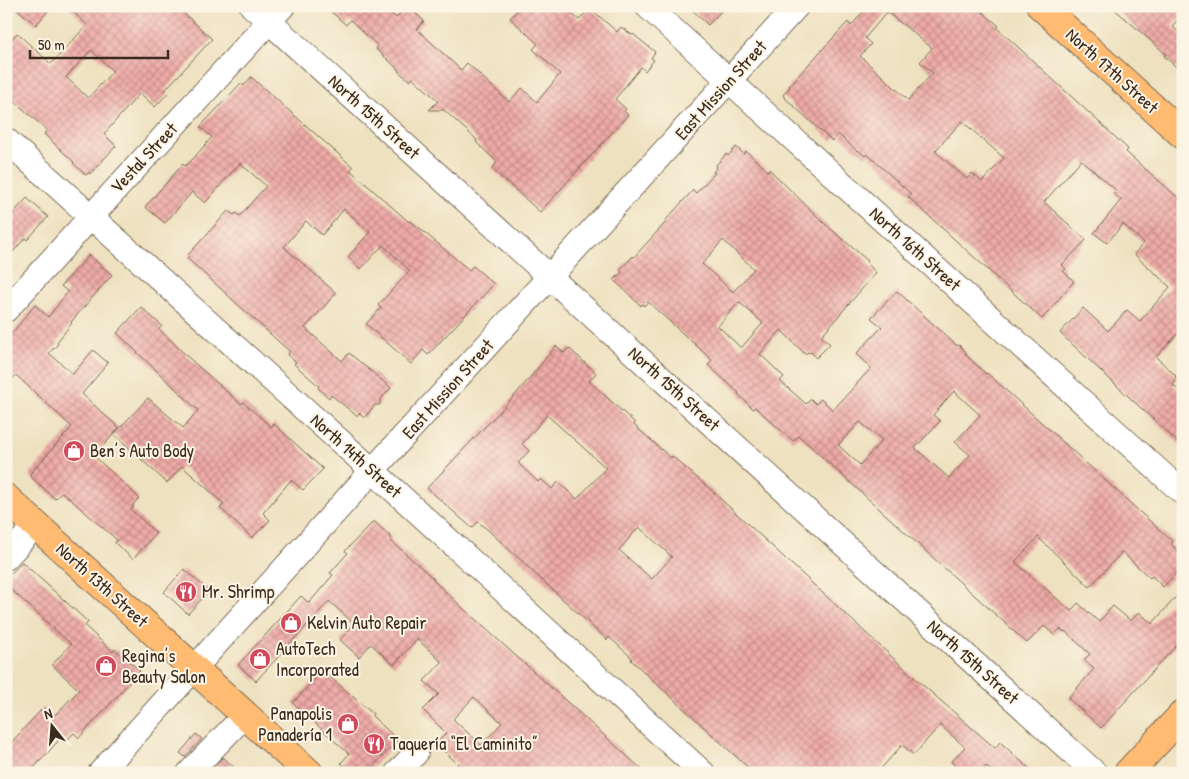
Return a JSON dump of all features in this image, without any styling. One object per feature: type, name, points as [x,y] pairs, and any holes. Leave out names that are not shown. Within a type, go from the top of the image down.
[{"type":"main road","name":"North 17th Street","points":[[1041,6],[1183,135]]},
{"type":"main road","name":"North 13th Street","points":[[6,498],[309,773]]},
{"type":"main road","points":[[1128,773],[1183,714]]},
{"type":"street","name":"North 15th Street","points":[[252,6],[276,14],[550,276],[1096,773]]},
{"type":"street","name":"North 16th Street","points":[[647,6],[1183,493]]},
{"type":"street","name":"East Mission Street","points":[[100,773],[797,6]]},
{"type":"street","name":"Vestal Street","points":[[6,310],[276,14]]},
{"type":"street","name":"North 14th Street","points":[[6,140],[373,471],[703,773]]},
{"type":"street","points":[[6,558],[36,525]]},
{"type":"street","points":[[189,773],[245,715]]},
{"type":"street","points":[[397,773],[416,753]]},
{"type":"building","points":[[14,6],[52,6],[36,25]]},
{"type":"building","points":[[67,6],[176,6],[212,39],[165,90],[168,93],[155,107],[140,93],[104,134],[116,146],[90,174],[89,172],[86,175],[44,134],[47,130],[14,101],[6,110],[6,45],[17,33],[51,64],[87,25]],"holes":[[[91,50],[113,71],[88,98],[66,77]]]},
{"type":"building","points":[[325,6],[383,6],[396,18],[407,6],[424,21],[417,29],[461,70],[467,63],[509,102],[522,88],[537,102],[560,74],[533,49],[538,44],[510,18],[521,6],[563,6],[579,20],[590,8],[617,32],[621,27],[633,34],[655,52],[651,58],[654,60],[645,71],[641,67],[615,99],[626,109],[624,111],[628,115],[540,212],[492,169],[497,162],[476,142],[477,140],[444,110],[429,110],[438,101],[413,78],[410,81],[398,71],[376,49],[378,46],[350,20],[346,25]]},
{"type":"building","points":[[688,6],[726,6],[708,25]]},
{"type":"building","points":[[868,6],[976,6],[999,26],[997,28],[1128,149],[1126,152],[1183,202],[1183,328],[1156,357],[1176,376],[1177,379],[1173,385],[1183,394],[1183,447],[1060,333],[1083,308],[1108,331],[1127,310],[1140,321],[1170,287],[1134,254],[1144,243],[1123,224],[1107,243],[1094,233],[1121,200],[1113,193],[1116,190],[1081,160],[1044,202],[1086,240],[1062,265],[1066,269],[1063,271],[1074,281],[1042,319],[908,197],[911,194],[867,154],[865,156],[857,151],[838,134],[832,141],[783,95],[789,86],[848,22],[851,26]],"holes":[[[887,12],[932,48],[920,62],[933,73],[908,100],[860,56],[871,44],[865,38]],[[962,121],[1004,158],[982,182],[972,173],[967,179],[935,151]]]},
{"type":"building","points":[[1111,6],[1183,6],[1183,14],[1172,26],[1183,36],[1183,73],[1164,56],[1166,54]]},
{"type":"building","points":[[251,77],[353,167],[350,170],[409,222],[411,221],[469,270],[473,266],[494,284],[428,355],[423,350],[411,364],[366,324],[381,308],[378,305],[410,271],[383,245],[361,269],[348,257],[370,232],[344,209],[322,235],[306,221],[284,247],[336,293],[305,328],[342,361],[349,353],[391,388],[380,400],[380,405],[375,405],[364,418],[359,413],[357,416],[331,395],[329,398],[318,388],[319,386],[294,364],[296,362],[287,355],[290,352],[187,258],[228,211],[240,216],[266,186],[240,163],[205,203],[192,192],[165,223],[145,207],[183,164],[185,166],[193,159],[212,137],[200,127],[241,83],[244,86]]},
{"type":"building","points":[[736,147],[744,154],[746,151],[768,171],[769,169],[825,224],[868,261],[867,263],[876,273],[821,336],[830,344],[816,358],[811,352],[805,354],[781,330],[760,354],[784,377],[780,381],[806,404],[811,399],[816,404],[821,399],[833,410],[871,368],[856,354],[882,327],[871,318],[897,291],[956,345],[959,345],[966,352],[966,355],[986,374],[1173,542],[1171,544],[1183,556],[1183,566],[1163,587],[1152,576],[1150,578],[1122,552],[1090,587],[1038,537],[1015,562],[1071,611],[1078,603],[1099,622],[1113,606],[1131,621],[1139,612],[1152,624],[1183,589],[1183,638],[1101,728],[1068,698],[1094,669],[1084,660],[1090,654],[1065,631],[1060,629],[1054,635],[1044,626],[1027,643],[799,436],[793,441],[755,407],[753,409],[739,393],[708,365],[712,360],[648,302],[641,306],[614,280],[622,272],[620,270],[666,222],[693,190],[696,193],[715,173],[713,172],[717,167],[716,165],[726,154],[728,156]],"holes":[[[723,240],[754,269],[733,292],[702,264]],[[739,302],[763,323],[741,348],[718,326]],[[954,391],[980,415],[955,442],[970,455],[949,478],[915,448],[940,421],[933,415]],[[860,422],[882,440],[860,465],[838,445]]]},
{"type":"building","points":[[27,198],[48,217],[27,240],[25,238],[6,260],[6,221]]},
{"type":"building","points":[[89,255],[112,275],[71,322],[57,342],[58,344],[49,353],[73,374],[93,350],[108,363],[82,394],[119,428],[94,456],[139,498],[131,510],[156,533],[133,559],[115,543],[117,540],[62,492],[55,499],[29,475],[72,427],[16,375],[6,386],[6,340],[35,305],[48,317],[68,292],[61,286]]},
{"type":"building","points":[[141,307],[162,326],[159,329],[190,359],[241,404],[243,402],[271,427],[274,424],[323,469],[303,490],[291,480],[263,513],[270,520],[252,538],[220,508],[224,504],[182,466],[167,483],[114,434],[148,398],[183,428],[198,410],[117,333]]},
{"type":"building","points":[[556,346],[564,353],[569,348],[596,373],[589,381],[635,423],[634,425],[711,490],[917,680],[995,748],[1000,742],[1034,773],[994,773],[986,766],[980,773],[963,773],[951,762],[965,747],[940,725],[914,755],[902,745],[877,773],[754,773],[631,660],[632,658],[609,637],[607,640],[488,530],[478,522],[472,528],[427,488],[517,393]],"holes":[[[547,415],[606,468],[577,499],[558,482],[552,489],[541,479],[538,482],[518,463],[529,451],[522,444]],[[639,527],[672,557],[652,579],[619,550]]]},
{"type":"building","points":[[374,521],[392,538],[390,540],[434,579],[465,610],[646,773],[451,773],[458,764],[436,744],[446,733],[423,710],[439,694],[424,681],[442,662],[417,639],[394,665],[371,644],[359,657],[340,640],[354,624],[329,601],[256,681],[238,665],[301,596],[309,603],[333,575],[330,573],[348,553],[345,551]],"holes":[[[474,697],[502,723],[481,745],[453,719]]]},
{"type":"building","points":[[22,562],[88,622],[85,626],[113,652],[115,649],[140,671],[79,738],[74,733],[65,742],[61,738],[29,773],[6,773],[6,748],[43,708],[53,717],[79,690],[52,665],[71,644],[6,585],[6,579]]},
{"type":"building","name":"Mr. Shrimp","points":[[184,569],[209,591],[188,614],[164,592]]},
{"type":"building","points":[[322,670],[373,714],[372,716],[398,740],[367,773],[352,773],[341,763],[349,754],[293,703]]},
{"type":"building","points":[[196,734],[202,739],[185,757],[180,753]]},
{"type":"building","points":[[223,757],[240,773],[208,773]]},
{"type":"place","name":"Ben’s Auto Body","points":[[74,451]]},
{"type":"place","name":"Mr. Shrimp","points":[[186,592]]},
{"type":"place","name":"Kelvin Auto Repair","points":[[291,623]]},
{"type":"place","name":"AutoTech Incorporated","points":[[260,659]]},
{"type":"place","name":"Regina’s Beauty Salon","points":[[106,666]]},
{"type":"place","name":"Panapolis Panadería 1","points":[[348,724]]},
{"type":"place","name":"Taquería “El Caminito”","points":[[374,744]]}]
